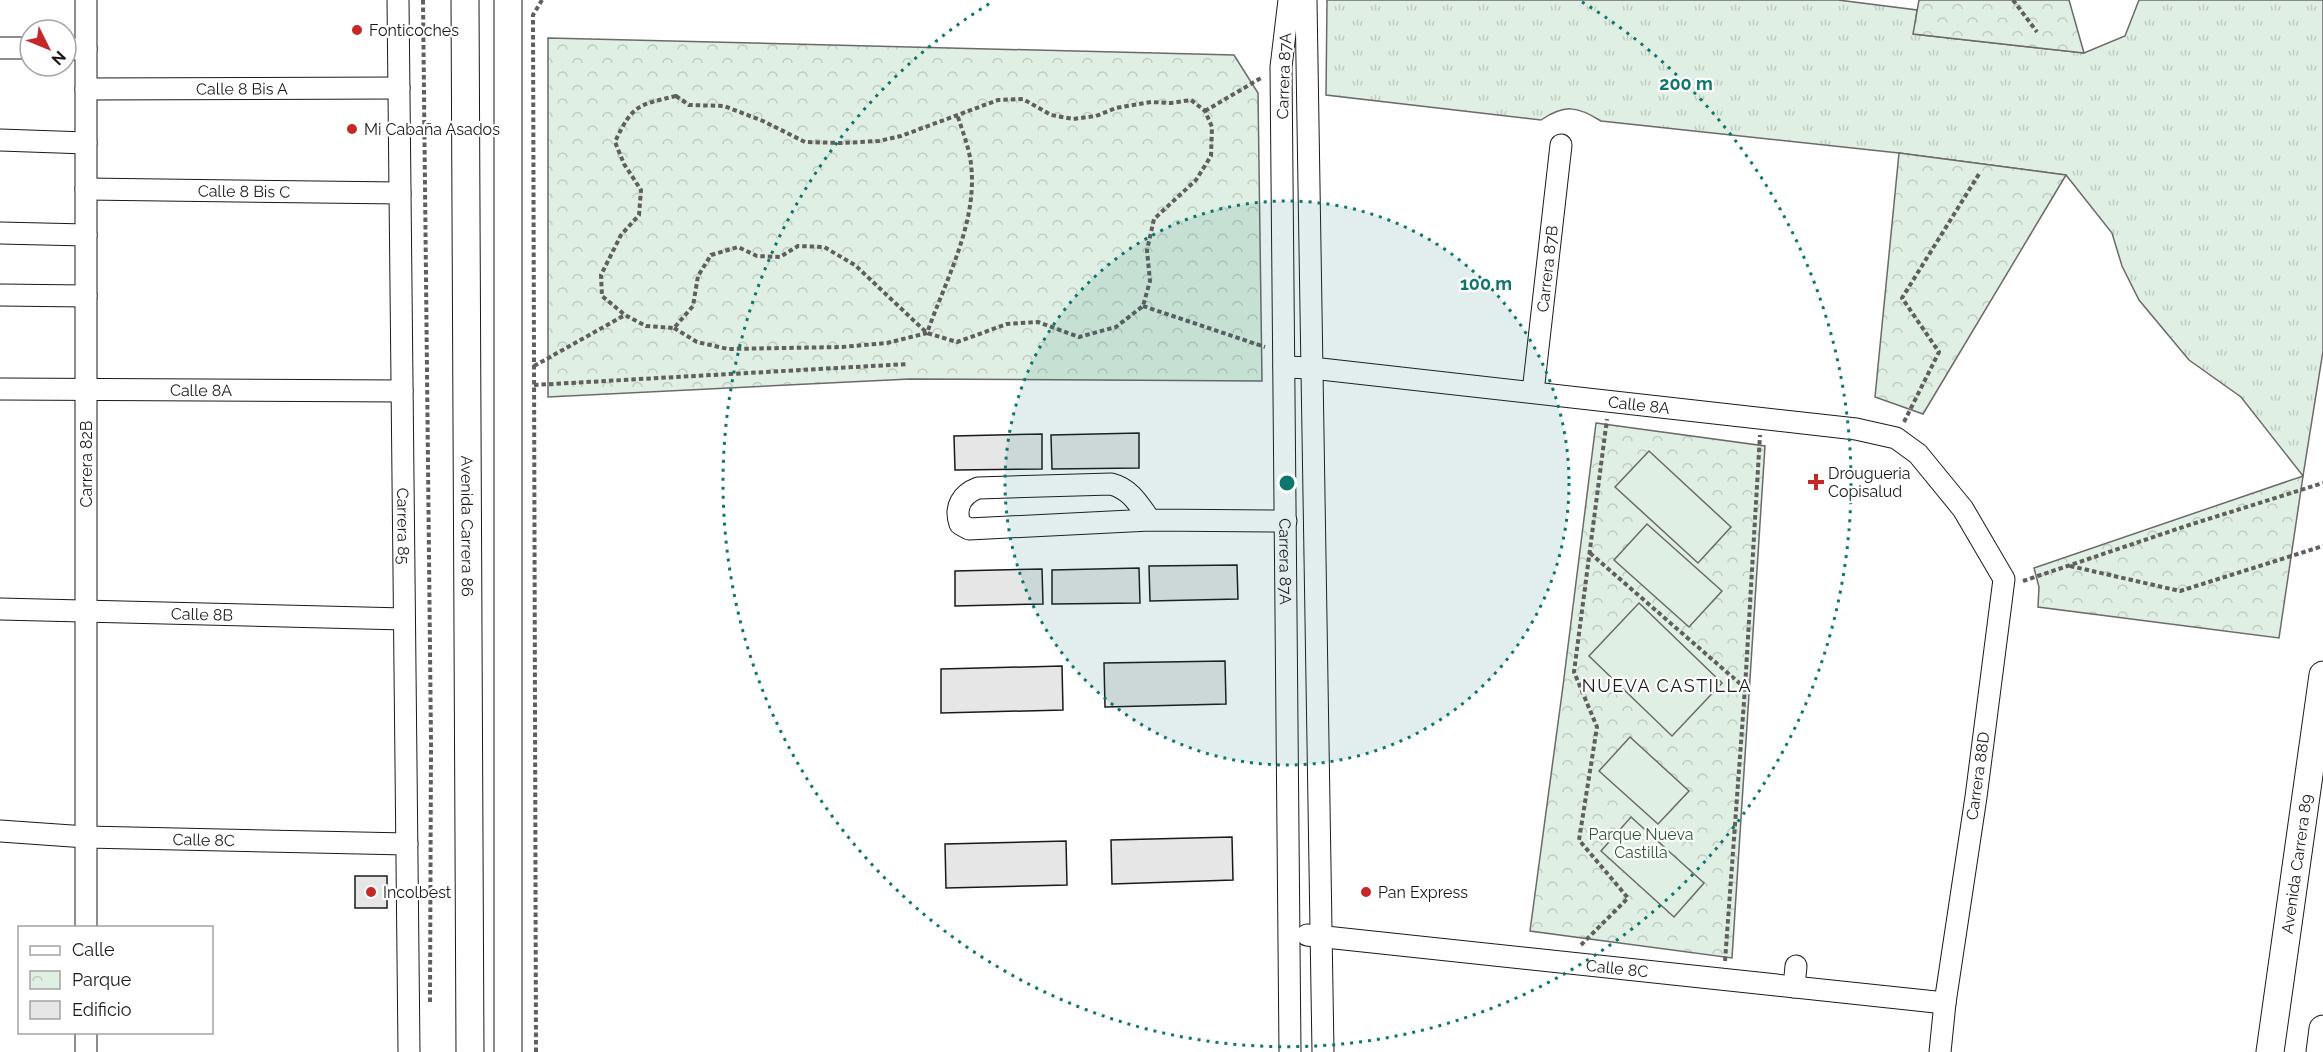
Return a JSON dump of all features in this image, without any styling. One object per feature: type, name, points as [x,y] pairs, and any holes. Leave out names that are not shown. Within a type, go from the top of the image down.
[{"type":"main road","name":"Avenida Carrera 86","points":[[465,0],[470,1052]]},
{"type":"main road","points":[[508,0],[508,1052]]},
{"type":"main road","name":"Avenida Carrera 89","points":[[2270,1052],[2323,675]]},
{"type":"main road","points":[[2320,1052],[2323,1029]]},
{"type":"street","name":"Carrera 82B","points":[[78,39],[86,0]]},
{"type":"street","name":"Carrera 85","points":[[398,0],[409,1052]]},
{"type":"street","name":"Carrera 87A","points":[[1289,0],[1281,67],[1290,1052]]},
{"type":"street","name":"Carrera 87A","points":[[1306,0],[1323,1052]]},
{"type":"street","points":[[0,48],[18,48]]},
{"type":"street","name":"Carrera 82B","points":[[78,57],[86,89],[86,926]]},
{"type":"street","name":"Calle 8 Bis A","points":[[86,89],[399,88]]},
{"type":"street","points":[[0,141],[86,143]]},
{"type":"street","name":"Carrera 87B","points":[[1533,392],[1561,145]]},
{"type":"street","name":"Calle 8 Bis C","points":[[86,189],[400,193]]},
{"type":"street","points":[[0,233],[86,235]]},
{"type":"street","points":[[0,295],[86,296]]},
{"type":"street","name":"Calle 8A","points":[[1284,360],[1312,368],[1856,429],[1896,438],[1918,454],[1963,509]]},
{"type":"street","name":"Calle 8A","points":[[0,388],[402,391]]},
{"type":"street","points":[[1150,520],[1130,492],[1121,486],[1112,484],[978,488],[967,493],[960,502],[957,516],[960,524],[969,529],[1150,520],[1286,521]]},
{"type":"street","name":"Carrera 88D","points":[[1940,1052],[2004,579],[1963,509]]},
{"type":"street","name":"Calle 8B","points":[[0,609],[404,619]]},
{"type":"street","name":"Calle 8C","points":[[0,831],[86,837],[407,844]]},
{"type":"street","name":"Calle 8C","points":[[1289,933],[1723,979],[1795,976],[1945,1003]]},
{"type":"street","points":[[86,1034],[86,1052]]},
{"type":"path","points":[[423,0],[430,730],[430,1004]]},
{"type":"path","points":[[536,1052],[533,15],[542,0]]},
{"type":"path","points":[[2013,0],[2037,32]]},
{"type":"path","points":[[1205,111],[1281,67]]},
{"type":"path","points":[[674,328],[693,306],[698,276],[711,255],[738,247],[757,256],[780,257],[798,246],[824,248],[855,265],[927,333],[957,342],[1007,324],[1038,322],[1079,337],[1116,327],[1143,306],[1150,281],[1147,250],[1154,219],[1196,180],[1211,156],[1212,127],[1205,111],[1191,100],[1171,103],[1151,102],[1116,108],[1096,116],[1073,119],[1051,115],[1023,99],[998,100],[901,136],[879,141],[833,143],[805,142],[764,121],[724,106],[689,105],[676,96],[645,103],[626,118],[615,142],[624,164],[641,190],[639,215],[621,235],[601,275],[602,296],[625,315],[646,326],[674,328],[697,342],[728,349],[842,347],[887,343],[927,333]]},
{"type":"path","points":[[927,333],[962,240],[971,196],[971,162],[957,114]]},
{"type":"path","points":[[1896,438],[1939,352],[1902,298],[1979,174]]},
{"type":"path","points":[[1143,306],[1284,360]]},
{"type":"path","points":[[534,366],[625,315]]},
{"type":"path","points":[[534,385],[908,364]]},
{"type":"path","points":[[1563,962],[1628,898],[1579,840],[1597,727],[1574,672],[1610,401]]},
{"type":"path","points":[[1723,979],[1745,688],[1761,418]]},
{"type":"path","points":[[2024,581],[2186,526],[2323,483]]},
{"type":"path","points":[[2070,566],[2180,591],[2323,546]]},
{"type":"path","points":[[1590,552],[1745,688]]},
{"type":"green space","points":[[1327,0],[1838,0],[1917,10],[1914,34],[2084,53],[2125,36],[2139,0],[2323,0],[2323,351],[2303,476],[2241,397],[2189,360],[2139,300],[2122,266],[2112,233],[2066,175],[1899,153],[1601,121],[1585,112],[1571,109],[1557,111],[1541,120],[1326,95]]},
{"type":"green space","points":[[1919,0],[2069,0],[2084,53],[1913,34]]},
{"type":"green space","points":[[548,38],[1234,55],[1258,93],[1262,381],[910,379],[548,397]]},
{"type":"green space","points":[[1899,153],[2066,175],[1923,414],[1875,397]]},
{"type":"green space","name":"Parque Nueva Castilla","points":[[1596,423],[1765,446],[1732,958],[1530,931]]},
{"type":"green space","points":[[1649,451],[1731,527],[1698,563],[1615,487]]},
{"type":"green space","points":[[2303,476],[2279,638],[2038,607],[2039,587],[2034,568]]},
{"type":"green space","points":[[1647,524],[1722,591],[1689,627],[1614,560]]},
{"type":"green space","points":[[1639,603],[1722,683],[1672,736],[1589,656]]},
{"type":"green space","points":[[1630,737],[1689,791],[1658,824],[1599,771]]},
{"type":"green space","points":[[1631,817],[1704,883],[1674,917],[1601,851]]},
{"type":"building","points":[[1139,433],[1139,468],[1052,469],[1051,435]]},
{"type":"building","points":[[1042,434],[1042,469],[955,470],[954,436]]},
{"type":"building","points":[[1237,565],[1238,599],[1150,601],[1149,566]]},
{"type":"building","points":[[1139,568],[1140,603],[1052,604],[1052,570]]},
{"type":"building","points":[[1042,569],[1043,604],[955,606],[955,571]]},
{"type":"building","points":[[1225,661],[1226,704],[1105,707],[1104,663]]},
{"type":"building","points":[[1062,666],[1063,710],[941,713],[941,669]]},
{"type":"building","points":[[1232,837],[1233,880],[1112,884],[1111,840]]},
{"type":"building","points":[[1066,841],[1067,885],[946,888],[945,844]]},
{"type":"building","name":"Incolbest","points":[[355,876],[387,876],[387,908],[355,908]]},
{"type":"place","name":"Fonticoches","points":[[357,30]]},
{"type":"place","name":"Mi Cabaña Asados","points":[[352,129]]},
{"type":"place","name":"Drougueria Copisalud","points":[[1816,482]]},
{"type":"place","name":"Incolbest","points":[[371,892]]},
{"type":"place","name":"Pan Express","points":[[1366,892]]},
{"type":"district","name":"NUEVA CASTILLA","points":[[1667,685]]}]
